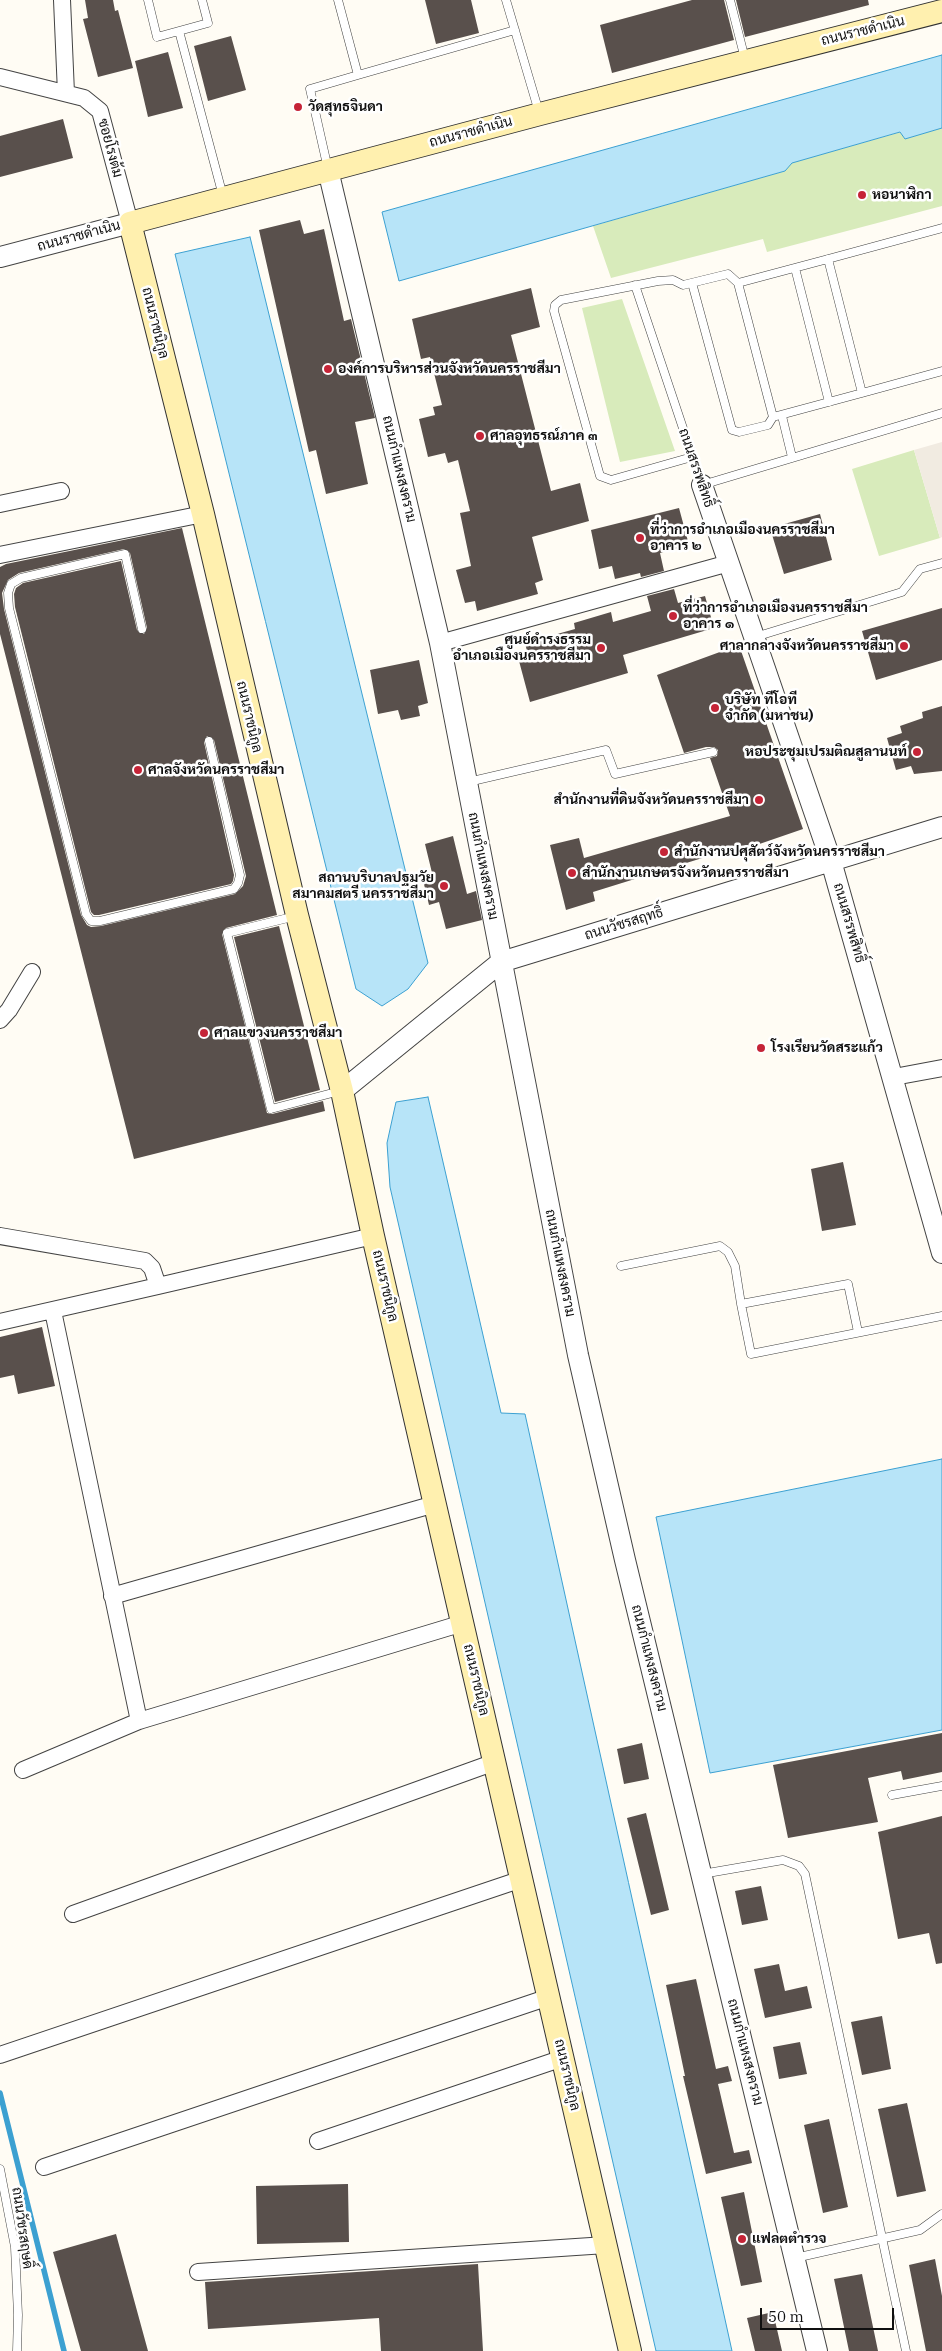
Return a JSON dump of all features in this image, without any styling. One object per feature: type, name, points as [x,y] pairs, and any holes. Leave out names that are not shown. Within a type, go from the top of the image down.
[{"type":"main road","name":"ถนนราชดำเนิน","points":[[130,223],[746,60],[942,11]]},
{"type":"main road","name":"ถนนราชนิกูล","points":[[130,223],[203,514],[298,915],[342,1091],[373,1236],[630,2351]]},
{"type":"street","points":[[62,0],[66,93]]},
{"type":"street","name":"ซอยโรงต้ม","points":[[0,76],[84,98],[100,111],[130,223]]},
{"type":"street","name":"ถนนกำแหงสงคราม","points":[[328,170],[440,643],[578,1355],[817,2351]]},
{"type":"street","name":"ถนนราชดำเนิน","points":[[0,257],[130,223]]},
{"type":"street","name":"ถนนสรรพสิทธิ์","points":[[702,485],[831,861],[942,1251]]},
{"type":"street","points":[[0,504],[62,491]]},
{"type":"street","points":[[0,555],[203,514]]},
{"type":"street","points":[[440,643],[729,562]]},
{"type":"street","name":"ถนนวัชรสฤทธิ์","points":[[342,1091],[501,962],[942,827]]},
{"type":"street","points":[[0,1020],[9,1010],[32,972]]},
{"type":"street","points":[[894,1078],[942,1068]]},
{"type":"street","points":[[0,1236],[146,1261],[152,1268],[158,1286]]},
{"type":"street","points":[[0,1322],[373,1236]]},
{"type":"street","points":[[53,1311],[138,1721]]},
{"type":"street","points":[[112,1596],[435,1504]]},
{"type":"street","points":[[23,1770],[138,1721],[463,1623]]},
{"type":"street","points":[[73,1914],[495,1762]]},
{"type":"street","points":[[0,2055],[522,1879]]},
{"type":"street","points":[[44,2166],[549,1996]]},
{"type":"street","points":[[318,2141],[563,2058]]},
{"type":"street","points":[[198,2272],[606,2245]]},
{"type":"lane","points":[[148,0],[157,37],[208,23],[202,0]]},
{"type":"lane","points":[[338,0],[358,75]]},
{"type":"lane","points":[[506,0],[540,114]]},
{"type":"lane","points":[[730,0],[746,60]]},
{"type":"lane","points":[[328,170],[310,89],[515,30]]},
{"type":"lane","points":[[178,31],[223,198]]},
{"type":"lane","points":[[738,284],[942,228]]},
{"type":"lane","points":[[828,259],[862,393]]},
{"type":"lane","points":[[795,268],[829,402]]},
{"type":"lane","points":[[692,457],[611,480],[600,476],[554,311],[555,305],[560,300],[658,281],[673,280],[684,285],[728,274],[738,284],[792,457]]},
{"type":"lane","points":[[692,283],[732,430],[739,432],[768,425],[778,417],[942,371]]},
{"type":"lane","name":"ถนนสรรพสิทธิ์","points":[[635,285],[702,485]]},
{"type":"lane","points":[[702,485],[942,413]]},
{"type":"lane","points":[[142,629],[125,554],[21,578],[11,584],[8,592],[9,608],[76,876],[86,914],[91,921],[100,921],[234,889],[238,883],[240,875],[209,741]]},
{"type":"lane","points":[[755,637],[902,592],[920,569],[942,563]]},
{"type":"lane","points":[[467,782],[606,750],[615,774],[713,752]]},
{"type":"lane","points":[[298,915],[227,933],[271,1109],[342,1091]]},
{"type":"lane","points":[[621,1266],[720,1246],[728,1252],[735,1266],[751,1354],[942,1316]]},
{"type":"lane","points":[[741,1304],[848,1284],[858,1332]]},
{"type":"lane","points":[[892,1795],[942,1786]]},
{"type":"lane","points":[[702,1874],[783,1860],[799,1866],[805,1874],[906,2351]]},
{"type":"lane","name":"ถนนวัชรสฤษดิ์","points":[[0,2169],[15,2247],[18,2315],[17,2351]]},
{"type":"lane","points":[[795,2258],[920,2230],[942,2214]]},
{"type":"green space","points":[[942,128],[942,206],[767,252],[763,239],[611,278],[593,226],[785,171],[791,163],[901,132],[905,139]]},
{"type":"green space","points":[[622,299],[675,451],[620,462],[582,308]]},
{"type":"green space","points":[[914,450],[940,538],[879,556],[852,469]]},
{"type":"shaded area","points":[[942,442],[942,537],[940,538],[914,450]]},
{"type":"water","points":[[942,55],[942,128],[905,139],[900,132],[792,163],[785,171],[399,281],[382,212]]},
{"type":"water","points":[[250,237],[428,963],[408,989],[382,1006],[356,989],[175,254]]},
{"type":"water","points":[[428,1097],[501,1413],[525,1414],[732,2351],[656,2351],[390,1187],[387,1143],[396,1102]]},
{"type":"water","points":[[942,1459],[942,1730],[710,1773],[656,1517]]},
{"type":"building","points":[[85,0],[113,0],[115,11],[118,10],[133,68],[98,77],[83,19],[88,18]]},
{"type":"building","points":[[425,0],[471,0],[479,33],[436,44]]},
{"type":"building","points":[[692,0],[724,0],[734,40],[612,73],[600,25]]},
{"type":"building","points":[[736,0],[868,0],[869,5],[745,37]]},
{"type":"building","points":[[231,36],[246,90],[208,101],[194,46]]},
{"type":"building","points":[[168,52],[183,108],[148,117],[135,61]]},
{"type":"building","points":[[63,119],[73,158],[0,177],[0,136]]},
{"type":"building","name":"องค์การบริหารส่วนจังหวัดนครราชสีมา","points":[[300,220],[304,234],[324,229],[344,321],[351,319],[375,418],[355,422],[368,484],[326,494],[316,450],[309,452],[259,230]]},
{"type":"building","name":"ศาลอุทธรณ์ภาค ๓","points":[[531,288],[540,327],[511,335],[551,491],[580,483],[589,521],[532,537],[543,580],[535,583],[538,594],[477,611],[475,601],[465,603],[456,570],[471,566],[460,513],[470,511],[458,460],[448,463],[445,453],[428,457],[419,419],[435,415],[433,407],[442,405],[430,357],[421,359],[412,319]]},
{"type":"building","name":"ที่ว่าการอำเภอเมืองนครราชสีมา อาคาร ๒","points":[[679,508],[689,545],[660,553],[664,571],[641,577],[640,573],[615,579],[612,566],[599,569],[591,530]]},
{"type":"building","points":[[820,514],[832,560],[784,574],[770,528]]},
{"type":"building","name":"ศาลจังหวัดนครราชสีมา","points":[[182,528],[277,915],[226,928],[222,934],[267,1113],[272,1114],[323,1101],[325,1111],[134,1159],[0,634],[0,567],[6,564]],"holes":[[[124,549],[130,553],[147,628],[144,634],[137,630],[121,561],[23,583],[16,588],[14,594],[15,607],[91,912],[94,915],[99,915],[231,884],[233,881],[234,875],[204,742],[207,736],[214,740],[246,876],[243,886],[235,894],[91,927],[87,925],[81,915],[4,609],[2,593],[8,580],[19,573]]]},
{"type":"building","points":[[674,589],[678,603],[705,596],[714,628],[623,655],[628,673],[530,702],[519,661],[529,659],[525,643],[575,629],[574,623],[611,612],[613,622],[651,611],[647,596]]},
{"type":"building","name":"ศาลากลางจังหวัดนครราชสีมา","points":[[942,608],[942,660],[876,680],[862,631]]},
{"type":"building","points":[[739,645],[803,829],[742,850],[741,846],[593,892],[595,901],[566,910],[550,845],[579,838],[584,858],[730,816],[710,758],[717,756],[718,750],[714,747],[706,747],[684,753],[657,675]]},
{"type":"building","points":[[419,660],[428,703],[418,706],[420,716],[401,720],[398,710],[378,714],[370,670]]},
{"type":"building","name":"หอประชุมเปรมติณสูลานนท์","points":[[942,706],[942,771],[914,774],[911,766],[896,770],[887,738],[902,733],[900,726],[923,718],[922,712]]},
{"type":"building","name":"สถานบริบาลปฐมวัย สมาคมสตรี นครราชสีมา","points":[[453,836],[467,894],[476,891],[482,920],[446,929],[439,902],[429,905],[423,880],[433,877],[425,844]]},
{"type":"building","points":[[279,926],[320,1090],[275,1102],[234,937]]},
{"type":"building","points":[[843,1162],[856,1225],[822,1231],[811,1169]]},
{"type":"building","points":[[42,1327],[55,1386],[18,1394],[14,1375],[0,1378],[0,1337]]},
{"type":"building","points":[[942,1733],[942,1772],[903,1780],[901,1771],[868,1778],[878,1822],[788,1838],[773,1765]]},
{"type":"building","points":[[642,1743],[649,1779],[624,1784],[617,1749]]},
{"type":"building","points":[[646,1813],[669,1910],[651,1915],[627,1818]]},
{"type":"building","points":[[942,1816],[942,1963],[936,1964],[929,1933],[898,1939],[878,1832]]},
{"type":"building","points":[[761,1886],[768,1920],[742,1925],[735,1891]]},
{"type":"building","points":[[779,1964],[785,1991],[807,1986],[812,2008],[765,2018],[754,1969]]},
{"type":"building","points":[[696,1979],[716,2069],[728,2066],[732,2081],[718,2084],[734,2153],[749,2150],[752,2163],[706,2174],[683,2076],[685,2076],[666,1985]]},
{"type":"building","points":[[882,2016],[891,2069],[862,2075],[851,2022]]},
{"type":"building","points":[[800,2042],[807,2074],[779,2079],[773,2047]]},
{"type":"building","points":[[907,2103],[926,2191],[897,2197],[878,2109]]},
{"type":"building","points":[[829,2119],[848,2207],[823,2213],[804,2125]]},
{"type":"building","points":[[348,2184],[349,2242],[257,2244],[256,2186]]},
{"type":"building","name":"แฟลตตำรวจ","points":[[744,2192],[762,2282],[741,2286],[721,2197]]},
{"type":"building","points":[[116,2234],[148,2351],[81,2351],[53,2252]]},
{"type":"building","points":[[935,2259],[942,2296],[942,2351],[926,2351],[909,2265]]},
{"type":"building","points":[[478,2264],[483,2351],[381,2351],[379,2318],[208,2329],[205,2282]]},
{"type":"building","points":[[862,2274],[878,2351],[849,2351],[834,2279]]},
{"type":"building","points":[[773,2312],[782,2351],[755,2351],[747,2318]]},
{"type":"waterway","points":[[0,2093],[64,2351]]},
{"type":"place","name":"วัดสุทธจินดา","points":[[298,107]]},
{"type":"place","name":"หอนาฬิกา","points":[[862,195]]},
{"type":"place","name":"องค์การบริหารส่วนจังหวัดนครราชสีมา","points":[[328,369]]},
{"type":"place","name":"ศาลอุทธรณ์ภาค ๓","points":[[480,436]]},
{"type":"place","name":"ที่ว่าการอำเภอเมืองนครราชสีมา อาคาร ๒","points":[[640,538]]},
{"type":"place","name":"ที่ว่าการอำเภอเมืองนครราชสีมา อาคาร ๑","points":[[673,616]]},
{"type":"place","name":"ศาลากลางจังหวัดนครราชสีมา","points":[[904,646]]},
{"type":"place","name":"ศูนย์ดำรงธรรม อำเภอเมืองนครราชสีมา","points":[[601,648]]},
{"type":"place","name":"บริษัท ทีโอที จำกัด (มหาชน)","points":[[715,708]]},
{"type":"place","name":"หอประชุมเปรมติณสูลานนท์","points":[[917,752]]},
{"type":"place","name":"ศาลจังหวัดนครราชสีมา","points":[[138,770]]},
{"type":"place","name":"สำนักงานที่ดินจังหวัดนครราชสีมา","points":[[759,800]]},
{"type":"place","name":"สำนักงานปศุสัตว์จังหวัดนครราชสีมา","points":[[664,852]]},
{"type":"place","name":"สำนักงานเกษตรจังหวัดนครราชสีมา","points":[[572,873]]},
{"type":"place","name":"สถานบริบาลปฐมวัย สมาคมสตรี นครราชสีมา","points":[[444,886]]},
{"type":"place","name":"ศาลแขวงนครราชสีมา","points":[[204,1033]]},
{"type":"place","name":"โรงเรียนวัดสระแก้ว","points":[[761,1048]]},
{"type":"place","name":"แฟลตตำรวจ","points":[[742,2239]]}]
